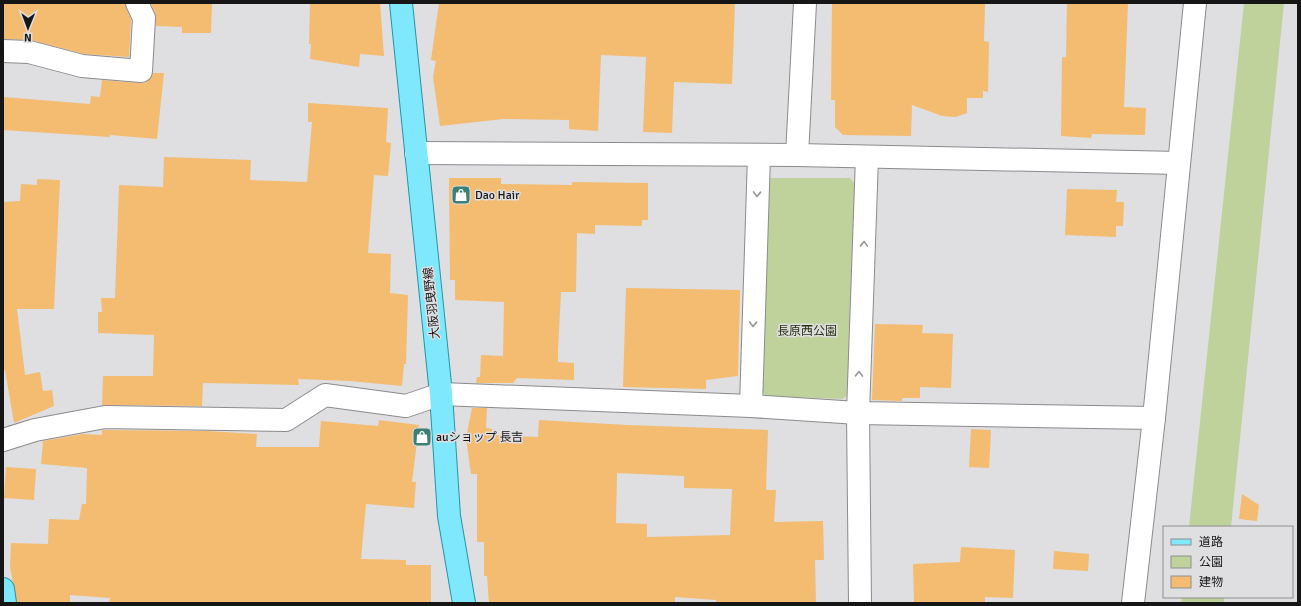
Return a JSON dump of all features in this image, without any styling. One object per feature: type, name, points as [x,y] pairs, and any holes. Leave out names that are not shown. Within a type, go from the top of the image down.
[{"type":"main road","name":"大阪羽曳野線","points":[[401,3],[441,394],[449,516],[464,603]]},
{"type":"main road","points":[[3,589],[5,603]]},
{"type":"street","points":[[3,51],[29,52],[82,66],[141,71],[144,18],[137,3]]},
{"type":"street","points":[[797,155],[805,3]]},
{"type":"street","points":[[1133,603],[1154,418],[1195,3]]},
{"type":"street","points":[[416,153],[797,155],[1179,163]]},
{"type":"street","points":[[751,406],[759,155]]},
{"type":"street","points":[[860,603],[858,413],[867,157]]},
{"type":"street","points":[[3,440],[35,430],[105,417],[286,420],[325,395],[406,406],[441,394],[751,406],[858,413],[1154,418]]},
{"type":"green space","points":[[1244,3],[1284,3],[1231,526],[1189,526]]},
{"type":"green space","name":"長原西公園","points":[[770,178],[850,178],[856,185],[851,392],[843,399],[766,396],[760,389],[766,184]]},
{"type":"green space","points":[[1182,598],[1224,598],[1224,603],[1181,603]]},
{"type":"building","points":[[3,3],[125,3],[131,20],[129,57],[84,54],[30,40],[3,39]]},
{"type":"building","points":[[151,3],[212,3],[211,33],[182,33],[182,27],[156,26],[155,13]]},
{"type":"building","points":[[310,3],[380,3],[384,56],[360,54],[359,67],[310,59]]},
{"type":"building","points":[[439,3],[735,3],[732,84],[674,82],[672,133],[643,132],[646,57],[601,55],[598,131],[569,129],[569,120],[503,119],[440,126],[433,77],[436,61],[431,60]]},
{"type":"building","points":[[832,3],[985,3],[984,41],[989,42],[988,92],[983,91],[983,98],[967,98],[967,113],[956,117],[942,116],[912,105],[911,136],[843,135],[835,127],[835,100],[831,100]]},
{"type":"building","points":[[1067,3],[1128,3],[1124,107],[1146,108],[1145,135],[1092,134],[1091,138],[1061,136],[1062,57],[1066,57]]},
{"type":"building","points":[[153,73],[164,73],[157,139],[110,135],[110,137],[3,130],[3,97],[90,104],[91,96],[100,97],[102,80],[140,83],[147,82]]},
{"type":"building","points":[[308,103],[388,108],[386,142],[391,143],[388,176],[374,175],[368,253],[391,254],[390,293],[408,295],[406,364],[404,364],[402,386],[350,381],[298,379],[299,385],[203,383],[202,406],[102,405],[103,376],[153,376],[154,335],[98,333],[98,312],[102,312],[101,298],[115,298],[119,185],[163,187],[164,157],[251,160],[250,180],[307,182],[312,122],[308,122]]},
{"type":"building","points":[[449,178],[501,178],[501,184],[572,185],[572,182],[648,183],[648,220],[642,220],[642,226],[595,225],[595,234],[577,233],[576,292],[561,292],[558,351],[558,362],[574,363],[574,380],[517,378],[513,383],[476,383],[477,377],[480,377],[481,355],[503,356],[504,302],[455,300],[455,280],[450,280]]},
{"type":"building","points":[[37,179],[60,180],[54,309],[17,309],[25,375],[40,372],[43,391],[52,390],[54,406],[14,423],[5,370],[3,370],[3,202],[20,201],[21,184],[37,185]]},
{"type":"building","points":[[1067,189],[1117,190],[1116,202],[1124,202],[1123,226],[1116,226],[1116,237],[1065,235]]},
{"type":"building","points":[[626,288],[740,290],[738,376],[706,380],[706,389],[623,387]]},
{"type":"building","points":[[875,324],[923,325],[922,333],[953,334],[951,388],[920,387],[920,398],[902,398],[902,401],[872,400]]},
{"type":"building","points":[[472,408],[487,408],[486,428],[492,429],[492,435],[538,437],[539,420],[768,430],[766,490],[776,490],[774,522],[823,521],[824,560],[815,560],[816,603],[716,603],[716,600],[675,597],[675,603],[489,603],[487,576],[484,576],[484,542],[477,542],[477,474],[471,474],[466,438]],"holes":[[[617,473],[684,476],[684,488],[732,489],[730,535],[647,537],[647,524],[616,523]]]},
{"type":"building","points":[[379,420],[419,425],[412,482],[416,482],[414,508],[366,504],[361,559],[406,560],[406,565],[431,565],[431,603],[109,603],[110,598],[70,595],[70,603],[17,603],[10,567],[11,543],[48,544],[49,519],[79,520],[82,504],[86,504],[87,468],[41,464],[43,441],[83,434],[102,435],[102,430],[208,431],[257,434],[256,447],[319,447],[321,421],[378,426]]},
{"type":"building","points":[[971,429],[991,430],[989,468],[969,467]]},
{"type":"building","points":[[6,467],[36,469],[34,500],[4,498]]},
{"type":"building","points":[[1242,494],[1259,505],[1257,521],[1239,519]]},
{"type":"building","points":[[961,547],[1015,550],[1013,598],[985,597],[985,603],[914,603],[913,564],[960,562]]},
{"type":"building","points":[[1054,551],[1089,554],[1088,571],[1053,569]]},
{"type":"place","name":"Dao Hair","points":[[461,195]]},
{"type":"place","name":"auショップ 長吉","points":[[422,437]]}]
